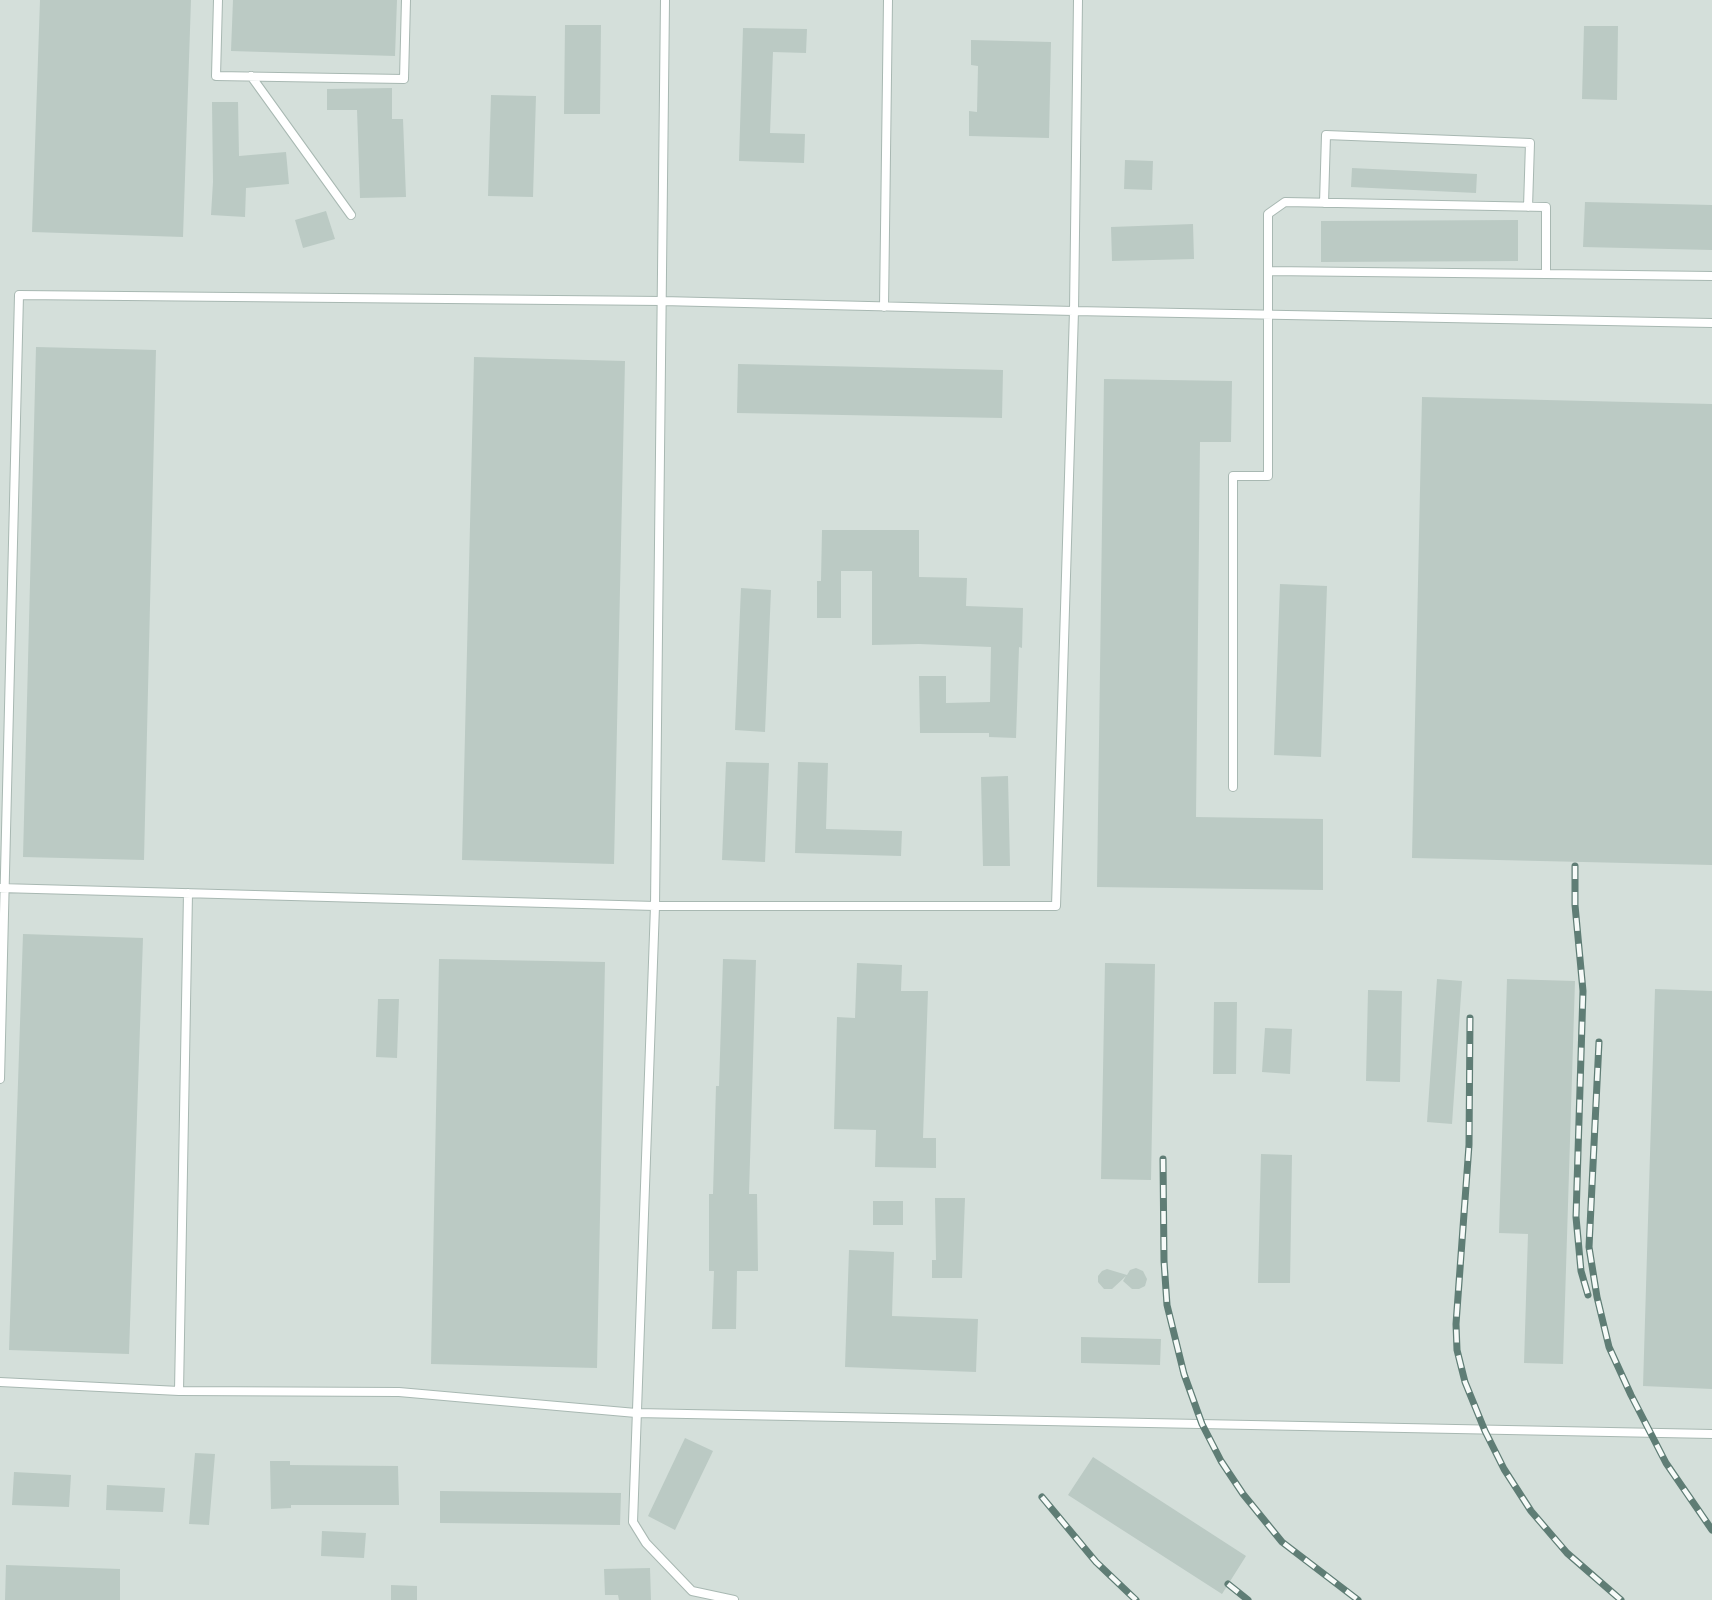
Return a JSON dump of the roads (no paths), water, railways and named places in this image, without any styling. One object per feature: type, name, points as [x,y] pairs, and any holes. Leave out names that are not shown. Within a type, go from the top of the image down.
[{"type":"lane","points":[[218,0],[216,76],[404,79],[406,0]]},
{"type":"lane","points":[[665,0],[655,906],[633,1522],[646,1543],[692,1591],[734,1600]]},
{"type":"lane","points":[[884,307],[888,0]]},
{"type":"lane","points":[[3,888],[655,906],[1056,906],[1074,311],[1078,0]]},
{"type":"lane","points":[[251,76],[351,215]]},
{"type":"lane","points":[[1324,203],[1326,135],[1530,143],[1528,207]]},
{"type":"lane","points":[[1233,787],[1233,476],[1268,476],[1268,214],[1284,202],[1546,207],[1546,274]]},
{"type":"lane","points":[[1268,271],[1712,276]]},
{"type":"lane","points":[[0,1079],[19,295],[662,301],[1712,323]]},
{"type":"lane","points":[[179,1391],[188,893]]},
{"type":"lane","points":[[0,1382],[179,1391],[399,1392],[636,1413],[1712,1434]]},
{"type":"railway","points":[[1575,866],[1575,905],[1583,991],[1576,1217],[1581,1271],[1588,1295]]},
{"type":"railway","points":[[1470,1018],[1469,1145],[1456,1324],[1457,1350],[1465,1382],[1504,1469],[1531,1511],[1567,1553],[1621,1600]]},
{"type":"railway","points":[[1599,1042],[1589,1247],[1597,1297],[1609,1347],[1631,1395],[1666,1463],[1712,1530]]},
{"type":"railway","points":[[1163,1159],[1167,1305],[1184,1374],[1202,1424],[1221,1461],[1243,1494],[1282,1542],[1358,1600]]},
{"type":"railway","points":[[1042,1497],[1096,1562],[1136,1600]]},
{"type":"railway","points":[[1228,1584],[1248,1600]]}]
